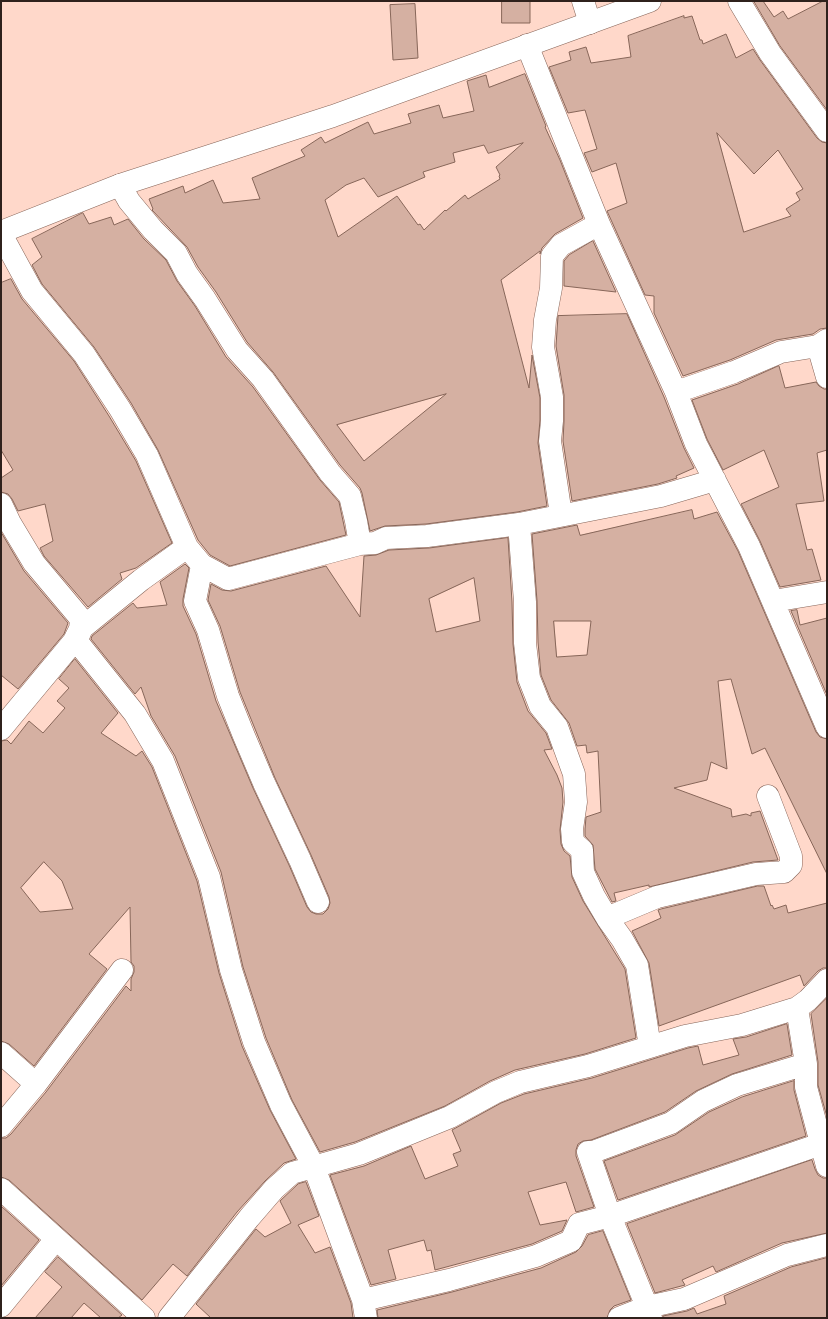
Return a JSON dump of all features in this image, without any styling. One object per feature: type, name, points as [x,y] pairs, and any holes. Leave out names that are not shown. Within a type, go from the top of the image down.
[{"type":"street","points":[[583,1],[590,23]]},
{"type":"street","points":[[650,1],[333,116],[120,185],[1,233],[32,291],[84,354],[120,409],[147,455],[187,546],[202,565],[228,579],[360,544],[375,543],[386,538],[427,536],[519,524],[660,496],[715,480]]},
{"type":"street","points":[[739,1],[770,53],[827,131]]},
{"type":"street","points":[[527,45],[599,224],[676,392],[696,444],[749,546],[827,726]]},
{"type":"street","points":[[120,185],[130,201],[153,230],[176,254],[186,274],[205,299],[237,350],[263,379],[330,473],[350,496],[360,544]]},
{"type":"street","points":[[561,515],[550,441],[552,397],[543,347],[545,320],[551,288],[552,256],[561,245],[599,224]]},
{"type":"street","points":[[676,392],[734,372],[781,352],[822,343],[827,377]]},
{"type":"street","points":[[4,519],[34,563],[82,619],[80,629],[75,639]]},
{"type":"street","points":[[519,524],[529,678],[540,706],[557,727],[574,774],[576,802],[572,829],[573,842],[582,850],[583,872],[594,896],[637,965],[650,1047]]},
{"type":"street","points":[[1,729],[79,635],[82,628],[141,580],[187,546]]},
{"type":"street","points":[[202,565],[195,601],[208,630],[228,696],[244,736],[318,902]]},
{"type":"street","points":[[773,601],[827,592]]},
{"type":"street","points":[[75,639],[135,714],[163,761],[209,877],[231,970],[254,1042],[281,1105],[314,1167],[364,1309],[449,1280],[536,1256],[571,1241],[579,1224],[610,1216],[821,1144]]},
{"type":"street","points":[[607,918],[657,897],[756,874],[784,872],[791,865],[791,856],[768,796]]},
{"type":"street","points":[[1,1126],[36,1084],[122,970]]},
{"type":"street","points":[[169,1318],[249,1218],[274,1189],[292,1173],[359,1154],[450,1117],[496,1092],[520,1082],[588,1066],[685,1036],[742,1025],[797,1008],[808,1000],[827,980]]},
{"type":"street","points":[[797,1008],[806,1064],[806,1087],[827,1166]]},
{"type":"street","points":[[1,1053],[36,1084]]},
{"type":"street","points":[[649,1313],[610,1216],[588,1152],[593,1152],[671,1123],[703,1101],[737,1085],[806,1064]]},
{"type":"street","points":[[1,1189],[144,1318]]},
{"type":"street","points":[[1,1306],[56,1239]]},
{"type":"street","points":[[619,1318],[649,1313],[787,1255],[827,1245]]},
{"type":"building","points":[[502,1],[530,1],[530,23],[502,23]]},
{"type":"building","points":[[754,1],[763,1],[774,17],[783,11],[788,19],[823,1],[827,1],[827,110],[780,46]]},
{"type":"building","points":[[415,4],[418,58],[393,60],[390,5]]},
{"type":"building","points":[[684,16],[684,18],[692,16],[700,40],[702,40],[703,44],[726,34],[736,58],[753,49],[817,138],[822,142],[827,143],[827,328],[820,329],[813,334],[776,340],[730,360],[683,376],[654,313],[654,296],[645,295],[607,211],[627,203],[616,163],[592,172],[584,153],[597,149],[585,110],[568,113],[549,67],[571,60],[569,52],[586,47],[591,63],[631,57],[628,36]],"holes":[[[717,133],[754,174],[778,150],[803,189],[796,193],[800,200],[786,209],[791,216],[744,232]]]},
{"type":"building","points":[[525,74],[546,126],[545,127],[583,218],[555,234],[542,248],[540,254],[540,251],[501,280],[529,388],[532,355],[540,398],[538,443],[547,506],[517,512],[426,524],[385,526],[370,531],[360,488],[340,465],[273,372],[247,342],[216,292],[198,267],[187,247],[152,210],[153,209],[149,199],[183,186],[185,193],[213,180],[223,203],[260,199],[252,178],[305,156],[301,150],[321,137],[325,143],[368,122],[374,134],[411,123],[408,114],[439,105],[443,118],[474,111],[467,81],[486,75],[489,87]],"holes":[[[523,143],[496,167],[500,175],[500,179],[468,199],[465,195],[446,211],[445,210],[424,230],[420,224],[418,225],[397,196],[338,237],[325,200],[346,185],[364,178],[378,197],[425,177],[423,172],[455,162],[453,153],[484,145],[488,153]],[[446,394],[364,461],[337,425]]]},
{"type":"building","points":[[83,213],[89,224],[111,217],[114,225],[128,219],[144,239],[166,260],[177,281],[195,306],[226,357],[253,387],[320,480],[339,502],[346,535],[230,566],[210,555],[198,540],[158,450],[131,403],[94,347],[42,284],[32,265],[42,257],[32,239]]},
{"type":"building","points":[[593,241],[616,292],[564,286],[564,261],[569,255]]},
{"type":"building","points":[[11,279],[22,299],[74,361],[109,416],[136,461],[172,543],[136,568],[120,573],[122,579],[88,607],[44,556],[40,548],[53,541],[45,504],[18,511],[8,494],[1,492],[1,478],[13,470],[1,450],[1,283]]},
{"type":"building","points":[[627,314],[694,468],[676,476],[677,478],[658,484],[572,501],[563,441],[564,395],[556,346],[558,316]]},
{"type":"building","points":[[779,366],[785,388],[816,382],[819,386],[827,389],[827,450],[817,453],[824,501],[796,504],[807,550],[812,549],[821,580],[780,587],[760,541],[741,504],[779,487],[764,450],[723,470],[707,439],[692,400],[738,384]]},
{"type":"building","points":[[692,510],[694,519],[717,512],[738,551],[816,732],[820,737],[827,739],[827,874],[765,748],[752,754],[731,679],[718,681],[727,769],[711,762],[707,780],[674,788],[731,809],[732,817],[746,814],[751,816],[751,813],[760,811],[778,860],[753,862],[649,887],[649,885],[614,893],[616,901],[612,902],[595,869],[593,845],[585,836],[586,817],[601,812],[598,751],[587,753],[586,745],[577,746],[569,723],[551,700],[541,675],[538,642],[537,601],[532,534],[577,525],[580,535]],"holes":[[[554,621],[591,621],[587,655],[557,657]]]},
{"type":"building","points":[[1,532],[24,571],[68,623],[64,634],[18,689],[1,675]]},
{"type":"building","points":[[508,538],[513,644],[517,682],[528,711],[546,733],[552,749],[544,750],[562,788],[563,802],[560,830],[561,844],[564,851],[570,856],[572,877],[583,901],[625,969],[636,1038],[585,1054],[515,1070],[490,1081],[445,1106],[355,1142],[320,1152],[292,1100],[266,1038],[243,967],[221,872],[175,756],[151,716],[141,687],[135,694],[91,639],[92,636],[133,603],[137,608],[167,605],[160,582],[185,564],[189,568],[183,606],[196,634],[216,701],[253,788],[307,907],[311,912],[323,914],[328,909],[330,903],[329,897],[275,778],[240,692],[220,626],[208,600],[211,584],[222,590],[231,591],[326,566],[360,617],[364,556],[376,555],[389,550],[429,548]],"holes":[[[474,578],[480,621],[436,632],[429,599]]]},
{"type":"building","points":[[797,610],[800,625],[827,618],[827,695],[791,611]]},
{"type":"building","points":[[75,659],[118,713],[101,733],[136,756],[142,751],[152,767],[197,881],[219,973],[242,1046],[270,1110],[296,1159],[284,1163],[265,1181],[237,1212],[187,1276],[173,1264],[142,1300],[9,1180],[1,1177],[1,1138],[6,1138],[11,1134],[46,1092],[126,986],[131,991],[131,979],[134,972],[134,966],[131,962],[130,907],[89,954],[107,969],[34,1066],[9,1044],[1,1041],[1,741],[7,740],[11,744],[29,721],[43,733],[65,708],[57,701],[69,688],[59,679]],"holes":[[[44,862],[62,881],[73,909],[40,912],[21,888]]]},
{"type":"building","points":[[758,886],[764,886],[771,906],[772,905],[774,909],[786,905],[788,913],[827,903],[827,968],[823,968],[818,971],[804,986],[800,975],[659,1026],[649,963],[632,931],[661,918],[658,910]]},
{"type":"building","points":[[827,998],[827,1117],[818,1085],[818,1062],[811,1014]]},
{"type":"building","points":[[787,1024],[792,1055],[732,1074],[696,1091],[665,1112],[578,1144],[576,1156],[594,1207],[576,1212],[566,1182],[528,1192],[540,1225],[567,1220],[562,1231],[532,1244],[435,1270],[431,1250],[427,1251],[424,1240],[388,1250],[396,1279],[371,1285],[330,1175],[364,1166],[411,1146],[425,1179],[458,1166],[453,1154],[461,1151],[452,1130],[501,1103],[524,1094],[592,1078],[698,1046],[703,1065],[739,1055],[733,1039],[746,1037]]},
{"type":"building","points":[[794,1081],[794,1090],[806,1136],[618,1200],[604,1161],[675,1135],[709,1112],[742,1097]]},
{"type":"building","points":[[812,1160],[818,1175],[823,1178],[827,1178],[827,1233],[782,1243],[716,1272],[713,1266],[682,1280],[685,1285],[655,1293],[627,1224]]},
{"type":"building","points":[[306,1182],[319,1216],[298,1225],[315,1253],[330,1247],[351,1303],[353,1318],[211,1318],[196,1304],[256,1229],[265,1237],[291,1223],[280,1201],[298,1184]]},
{"type":"building","points":[[1,1206],[39,1240],[1,1286]]},
{"type":"building","points":[[603,1231],[631,1300],[614,1306],[610,1310],[607,1318],[378,1318],[377,1310],[541,1268],[576,1252],[582,1246],[588,1235]]},
{"type":"building","points":[[58,1257],[122,1315],[118,1318],[101,1318],[84,1303],[71,1318],[35,1318],[62,1287],[45,1272]]},
{"type":"building","points":[[827,1258],[827,1318],[663,1318],[663,1316],[694,1308],[697,1314],[726,1304],[724,1296],[791,1267]]}]
